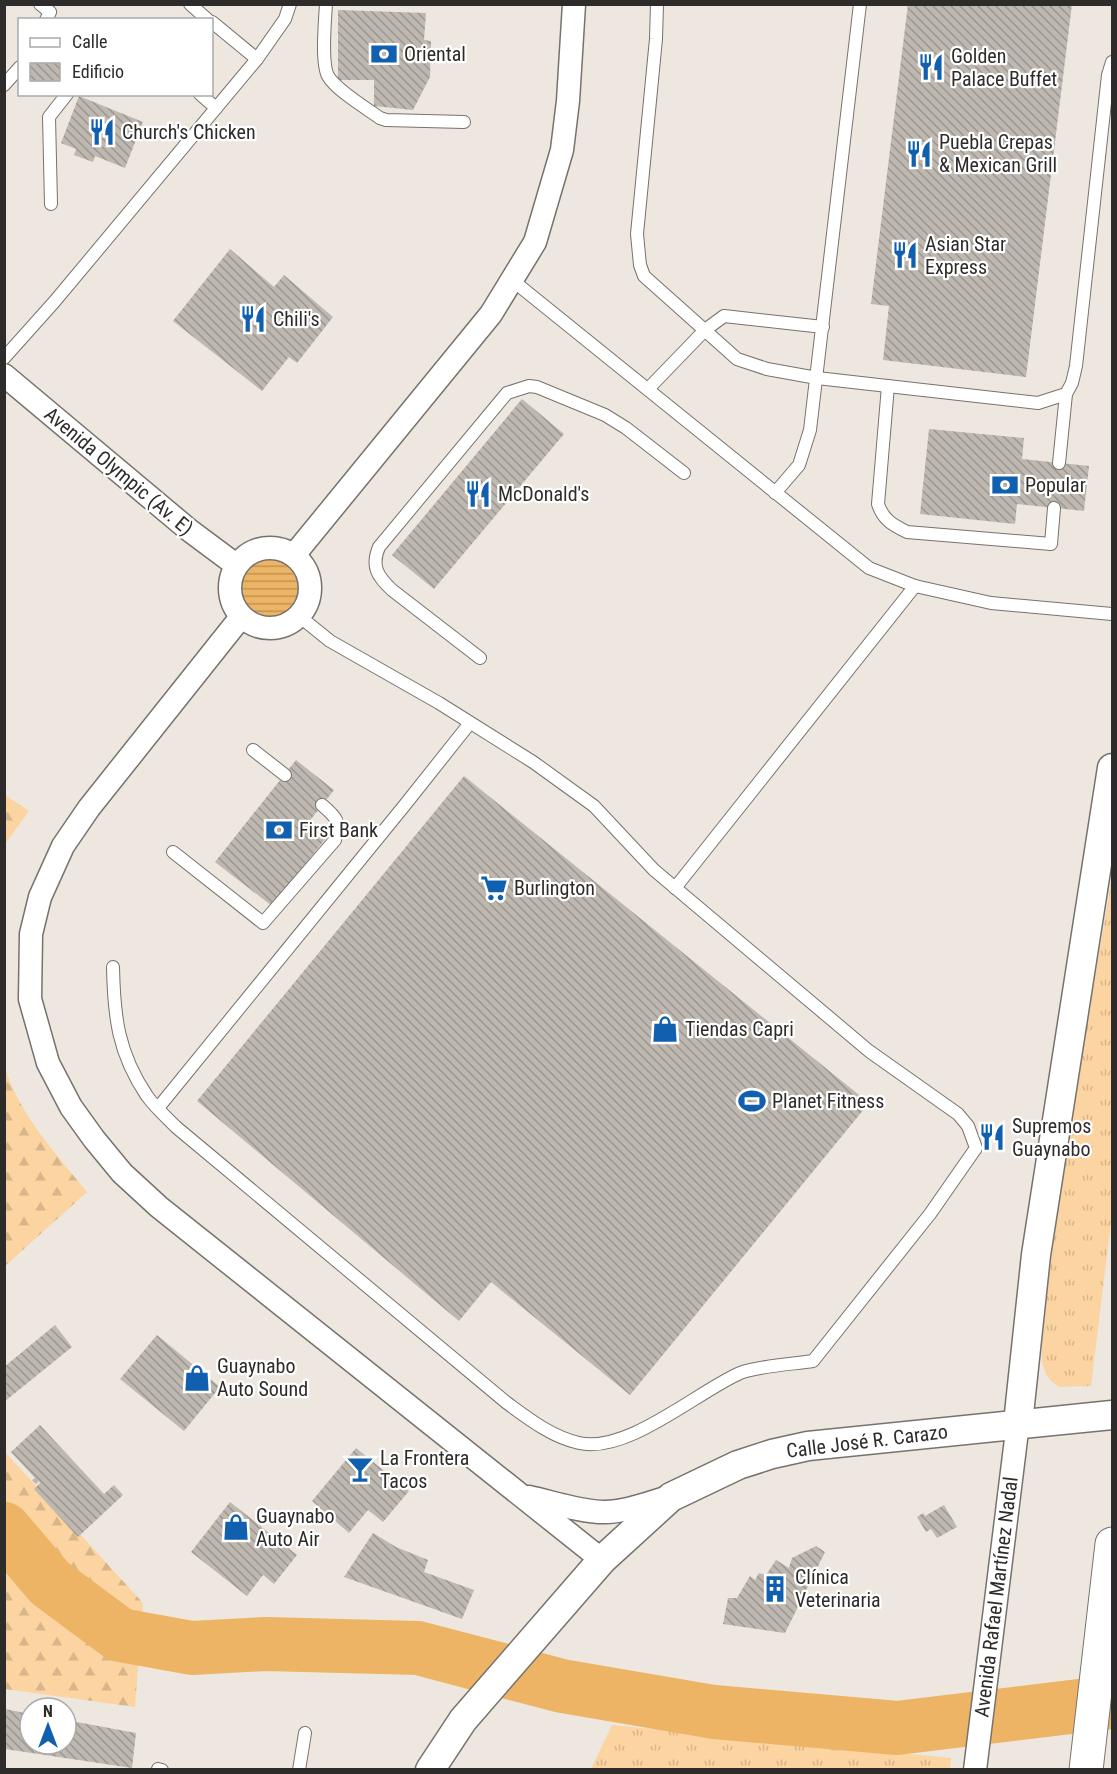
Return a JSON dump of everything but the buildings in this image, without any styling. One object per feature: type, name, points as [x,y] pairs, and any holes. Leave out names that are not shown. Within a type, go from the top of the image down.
[{"type":"highway","points":[[1086,1770],[1113,1544]]},
{"type":"street","points":[[294,555],[491,314],[535,242],[562,150],[568,101],[574,4]]},
{"type":"street","name":"Avenida Olympic (Av. E)","points":[[4,375],[189,530],[236,566]]},
{"type":"street","points":[[275,547],[294,555],[305,568],[310,580],[310,593],[299,615],[289,623],[264,628],[242,617],[233,607],[229,582],[240,560],[250,552],[262,548],[275,547]]},
{"type":"street","points":[[242,617],[89,808],[63,846],[40,897],[31,934],[30,999],[48,1063],[71,1107],[94,1139],[122,1173],[151,1200],[602,1560]]},
{"type":"street","points":[[1018,1424],[1036,1255],[1113,768]]},
{"type":"street","name":"Calle José R. Carazo","points":[[430,1770],[464,1720],[602,1560],[671,1497],[738,1465],[808,1446],[1113,1414]]},
{"type":"street","name":"Avenida Rafael Martínez Nadal","points":[[975,1770],[1018,1424]]},
{"type":"street","points":[[521,1495],[589,1511],[604,1512],[623,1510],[671,1497]]},
{"type":"lane","points":[[40,4],[50,12],[47,18]]},
{"type":"lane","points":[[190,4],[206,18]]},
{"type":"lane","points":[[4,358],[56,301],[257,59],[285,19],[290,4]]},
{"type":"lane","points":[[326,4],[325,63],[328,76],[336,86],[386,120],[464,122]]},
{"type":"lane","points":[[657,4],[656,39],[637,234],[639,265],[644,276],[738,359],[767,369],[816,378],[1038,403],[1066,394]]},
{"type":"lane","points":[[775,493],[799,465],[810,430],[860,4]]},
{"type":"lane","points":[[213,23],[257,59]]},
{"type":"lane","points":[[1059,463],[1066,394],[1076,366],[1108,75],[1113,62]]},
{"type":"lane","points":[[4,85],[18,69]]},
{"type":"lane","points":[[51,204],[49,117],[66,96]]},
{"type":"lane","points":[[202,96],[216,108]]},
{"type":"lane","points":[[512,280],[869,568],[915,586],[991,603],[1113,614]]},
{"type":"lane","points":[[648,389],[705,330],[724,316],[823,327]]},
{"type":"lane","points":[[480,658],[387,585],[375,567],[375,556],[379,547],[507,393],[529,386],[537,387],[605,415],[626,428],[684,473]]},
{"type":"lane","points":[[888,386],[878,504],[885,518],[892,524],[907,532],[1051,544],[1054,508]]},
{"type":"lane","points":[[675,888],[915,586]]},
{"type":"lane","points":[[113,967],[114,1000],[120,1040],[148,1096],[176,1127],[507,1403],[548,1431],[579,1443],[599,1445],[645,1430],[742,1372],[813,1361],[930,1214],[976,1148],[968,1126],[958,1114],[869,1051],[675,888],[654,870],[594,806],[534,762],[412,686],[330,641],[299,615]]},
{"type":"lane","points":[[158,1108],[470,723]]},
{"type":"lane","points":[[253,750],[285,775]]},
{"type":"lane","points":[[173,852],[263,923],[335,840],[339,829],[336,817],[322,805]]},
{"type":"lane","points":[[299,1770],[305,1733]]},
{"type":"green space","points":[[269,554],[282,557],[293,564],[300,575],[303,588],[300,601],[293,612],[282,619],[269,622],[256,619],[245,612],[238,601],[235,588],[238,575],[245,564],[256,557]]},
{"type":"green space","points":[[5,795],[29,811],[5,844]]},
{"type":"green space","points":[[1112,878],[1112,1214],[1091,1386],[1059,1387],[1050,1380],[1045,1372],[1042,1353],[1044,1329],[1035,1326]]},
{"type":"green space","points":[[5,1068],[11,1085],[29,1118],[87,1192],[5,1266]]},
{"type":"green space","points":[[5,1452],[143,1603],[135,1707],[78,1699],[78,1696],[56,1696],[5,1689]]},
{"type":"green space","points":[[612,1725],[951,1758],[950,1770],[591,1769]]},
{"type":"shaded area","points":[[263,560],[275,560],[290,568],[298,583],[298,595],[290,610],[275,618],[263,618],[248,610],[240,595],[240,583],[248,568]]},
{"type":"waterway","points":[[4,1529],[50,1583],[120,1635],[192,1648],[266,1644],[418,1648],[562,1686],[714,1712],[897,1728],[1112,1702]]},
{"type":"place","name":"Oriental","points":[[384,54]]},
{"type":"place","name":"Golden Palace Buffet","points":[[931,67]]},
{"type":"place","name":"Church's Chicken","points":[[102,132]]},
{"type":"place","name":"Puebla Crepas & Mexican Grill","points":[[919,154]]},
{"type":"place","name":"Asian Star Express","points":[[905,255]]},
{"type":"place","name":"Chili's","points":[[253,319]]},
{"type":"place","name":"Popular","points":[[1005,485]]},
{"type":"place","name":"McDonald's","points":[[478,494]]},
{"type":"place","name":"First Bank","points":[[279,830]]},
{"type":"place","name":"Burlington","points":[[494,888]]},
{"type":"place","name":"Tiendas Capri","points":[[665,1029]]},
{"type":"place","name":"Planet Fitness","points":[[752,1101]]},
{"type":"place","name":"Supremos Guaynabo","points":[[992,1137]]},
{"type":"place","name":"Guaynabo Auto Sound","points":[[197,1378]]},
{"type":"place","name":"La Frontera Tacos","points":[[360,1469]]},
{"type":"place","name":"Guaynabo Auto Air","points":[[236,1527]]},
{"type":"place","name":"Clínica Veterinaria","points":[[775,1589]]}]
